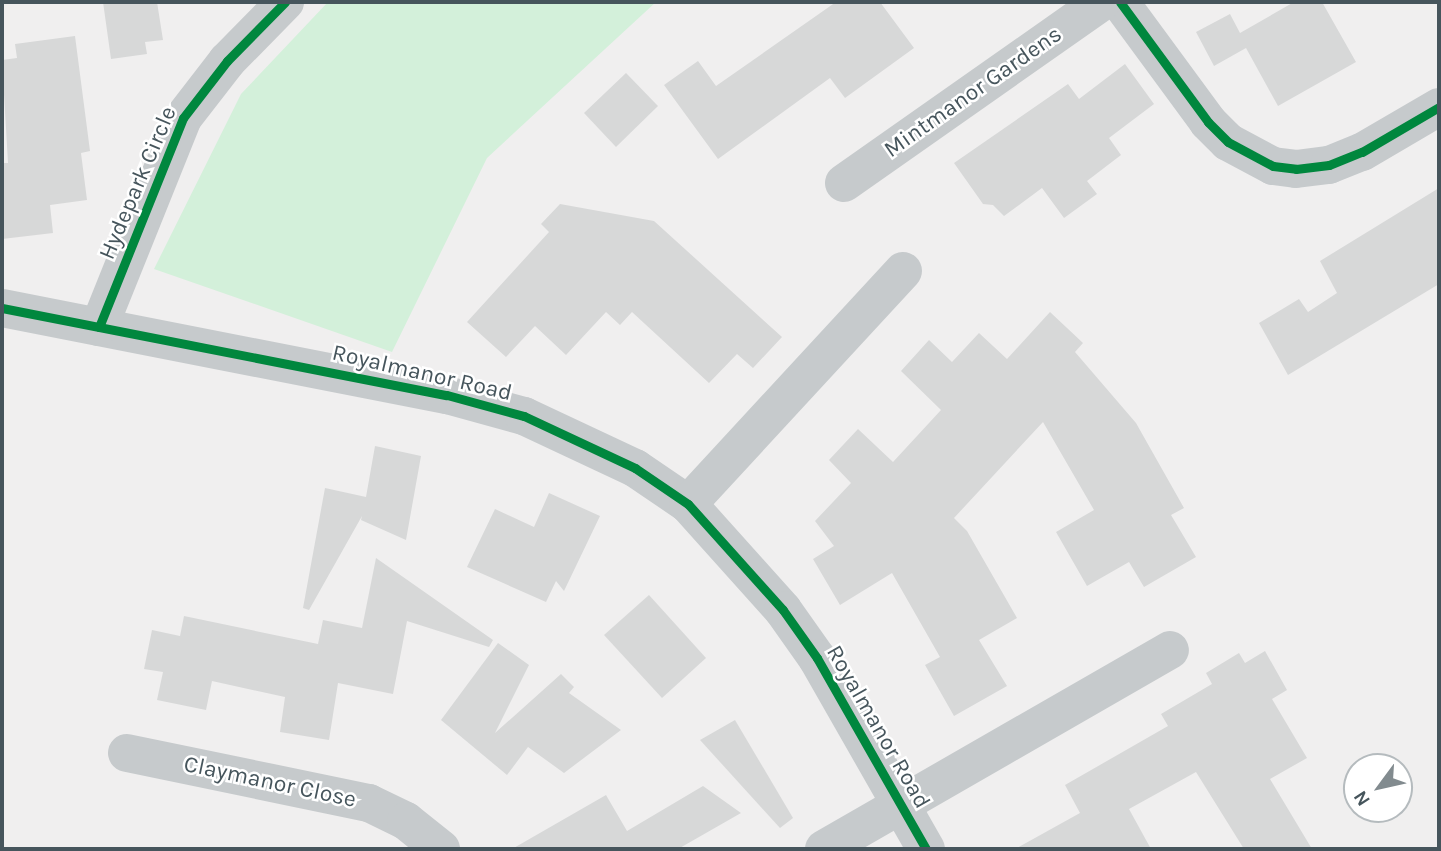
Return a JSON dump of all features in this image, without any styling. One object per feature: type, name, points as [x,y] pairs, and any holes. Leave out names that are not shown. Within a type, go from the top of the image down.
[{"type":"street","name":"Hydepark Circle","points":[[99,327],[183,118],[227,61],[285,2]]},
{"type":"street","name":"Mintmanor Gardens","points":[[844,183],[1102,2]]},
{"type":"street","points":[[1120,2],[1208,122],[1228,142],[1273,166],[1296,169],[1329,165],[1363,152],[1439,107]]},
{"type":"street","points":[[688,504],[903,271]]},
{"type":"street","name":"Royalmanor Road","points":[[2,308],[393,383],[524,416],[635,468],[688,504],[736,553],[804,639],[926,849]]},
{"type":"street","name":"Royalmanor Road","points":[[901,805],[1170,650]]},
{"type":"street","name":"Claymanor Close","points":[[127,753],[369,803],[406,821],[441,849]]},
{"type":"street","points":[[824,849],[901,805]]},
{"type":"green space","points":[[328,2],[656,2],[487,158],[392,352],[154,269],[241,94]]},
{"type":"building","points":[[103,2],[157,2],[163,40],[145,42],[147,54],[111,59]]},
{"type":"building","points":[[836,2],[880,2],[914,48],[845,98],[830,78],[718,159],[664,85],[698,61],[716,86]]},
{"type":"building","points":[[1294,2],[1322,2],[1356,62],[1278,106],[1246,48],[1214,66],[1196,32],[1230,14],[1240,33]]},
{"type":"building","points":[[75,36],[90,151],[81,153],[87,200],[50,205],[53,233],[2,239],[2,163],[8,163],[2,60],[17,58],[15,44]]},
{"type":"building","points":[[1125,64],[1154,104],[1109,138],[1121,155],[1087,181],[1097,194],[1064,218],[1042,188],[1004,216],[993,205],[983,204],[954,163],[1068,84],[1079,99]]},
{"type":"building","points":[[626,73],[658,106],[616,147],[584,113]]},
{"type":"building","points":[[1439,188],[1439,284],[1288,375],[1259,323],[1299,299],[1308,312],[1337,293],[1320,261]]},
{"type":"building","points":[[560,204],[654,221],[782,337],[753,368],[737,354],[709,383],[632,312],[620,325],[606,312],[566,355],[535,326],[506,357],[467,322],[549,232],[541,224]]},
{"type":"building","points":[[1050,312],[1083,343],[1075,352],[1136,423],[1184,508],[1171,515],[1196,557],[1144,587],[1129,562],[1087,586],[1056,532],[1094,510],[1043,422],[954,518],[967,531],[1017,618],[979,640],[1007,686],[954,716],[925,665],[940,657],[892,573],[840,605],[813,559],[834,546],[815,521],[851,483],[829,460],[858,429],[893,462],[941,410],[901,371],[929,340],[952,362],[979,333],[1007,359]]},
{"type":"building","points":[[375,446],[421,456],[406,540],[361,520],[362,516],[309,610],[303,608],[325,488],[366,497]]},
{"type":"building","points":[[549,493],[600,516],[564,591],[556,581],[546,602],[467,567],[495,509],[534,527]]},
{"type":"building","points":[[376,558],[493,640],[489,647],[407,621],[393,694],[338,683],[329,740],[280,732],[285,697],[212,681],[206,710],[157,700],[163,672],[144,669],[152,630],[180,636],[184,616],[318,644],[323,620],[362,628]]},
{"type":"building","points":[[649,595],[706,658],[662,698],[604,635]]},
{"type":"building","points":[[498,643],[529,665],[495,733],[561,674],[574,687],[569,693],[621,730],[564,773],[528,747],[507,775],[441,720]]},
{"type":"building","points":[[1265,651],[1287,690],[1272,699],[1307,758],[1270,779],[1312,849],[1244,849],[1196,772],[1129,809],[1151,849],[1015,849],[1080,813],[1065,785],[1168,726],[1161,714],[1212,684],[1206,673],[1239,653],[1245,663]]},
{"type":"building","points":[[735,720],[793,818],[780,828],[700,740]]},
{"type":"building","points":[[703,786],[741,813],[678,849],[512,849],[606,795],[627,831]]},
{"type":"cycle path","points":[[99,327],[183,118],[227,61],[285,2]]},
{"type":"cycle path","points":[[1120,2],[1208,122],[1228,142],[1273,166],[1296,169],[1329,165],[1362,152],[1439,107]]},
{"type":"cycle path","points":[[2,308],[447,395],[524,416],[635,468],[688,504],[783,610],[817,658],[926,849]]}]
